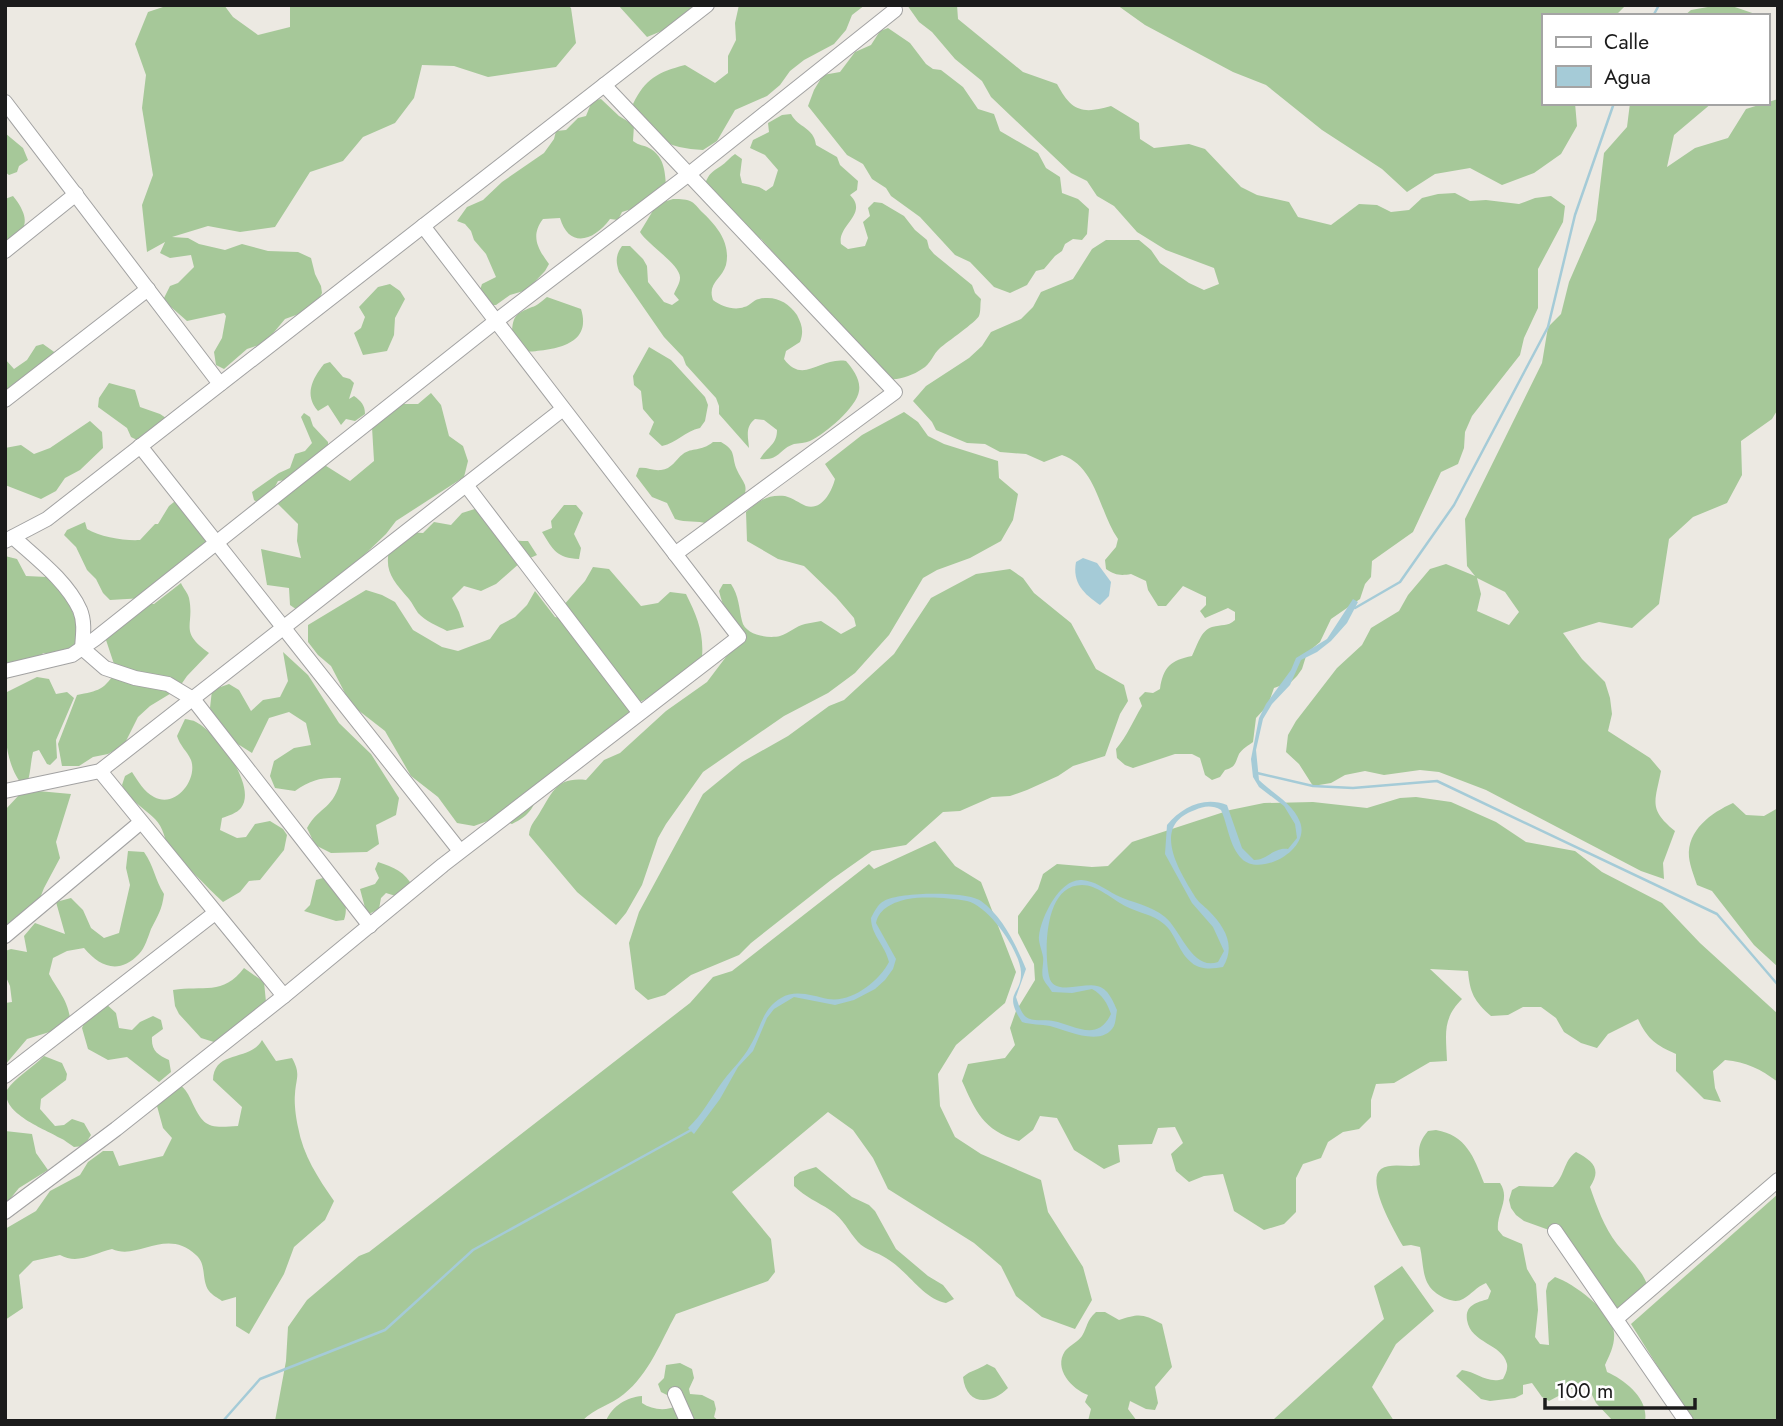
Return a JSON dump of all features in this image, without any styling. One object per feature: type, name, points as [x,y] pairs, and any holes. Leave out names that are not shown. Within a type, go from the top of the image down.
[{"type":"street","points":[[82,648],[84,626],[80,611],[66,589],[9,539],[47,519],[707,5]]},
{"type":"street","points":[[5,671],[72,655],[82,648],[895,10]]},
{"type":"street","points":[[604,85],[895,392],[674,554]]},
{"type":"street","points":[[5,102],[220,384]]},
{"type":"street","points":[[5,251],[76,194]]},
{"type":"street","points":[[5,1212],[116,1129],[284,996],[460,851],[739,637],[423,226]]},
{"type":"street","points":[[5,400],[148,289]]},
{"type":"street","points":[[5,791],[100,771],[563,409]]},
{"type":"street","points":[[140,446],[460,851]]},
{"type":"street","points":[[466,485],[639,712]]},
{"type":"street","points":[[82,648],[105,668],[135,678],[168,684],[193,699],[370,926]]},
{"type":"street","points":[[100,771],[284,996]]},
{"type":"street","points":[[5,936],[141,821]]},
{"type":"street","points":[[5,1076],[215,913]]},
{"type":"street","points":[[1616,1319],[1778,1180]]},
{"type":"street","points":[[1555,1231],[1686,1421]]},
{"type":"street","points":[[674,1394],[687,1421]]},
{"type":"green space","points":[[169,5],[224,5],[233,17],[258,35],[290,27],[290,5],[568,5],[571,8],[576,43],[556,67],[488,77],[454,66],[422,65],[414,98],[395,123],[363,137],[343,161],[310,172],[275,227],[240,232],[208,226],[172,237],[188,238],[199,244],[225,250],[242,244],[268,251],[298,252],[311,258],[321,286],[319,299],[310,310],[285,319],[265,343],[247,349],[224,369],[216,365],[214,352],[222,338],[226,316],[224,313],[187,321],[163,300],[170,286],[178,283],[194,267],[191,255],[170,258],[160,253],[165,242],[147,252],[142,205],[153,175],[142,108],[146,75],[135,44],[148,12]]},
{"type":"green space","points":[[618,5],[700,5],[674,26],[647,37]]},
{"type":"green space","points":[[739,5],[865,5],[852,15],[846,30],[834,44],[804,60],[767,96],[735,110],[717,141],[703,150],[669,144],[644,126],[633,104],[642,88],[653,78],[685,65],[715,83],[728,73],[728,56],[736,40],[735,23]]},
{"type":"green space","points":[[907,5],[957,5],[958,19],[1023,72],[1057,84],[1072,105],[1084,110],[1111,106],[1139,123],[1140,139],[1154,148],[1189,144],[1205,149],[1241,187],[1257,195],[1289,202],[1298,217],[1331,225],[1359,204],[1377,205],[1391,212],[1409,210],[1422,198],[1455,193],[1470,201],[1519,204],[1551,196],[1565,206],[1563,222],[1538,269],[1538,308],[1524,338],[1520,355],[1472,416],[1465,432],[1464,448],[1458,464],[1441,472],[1413,532],[1372,561],[1371,577],[1365,584],[1360,599],[1331,619],[1320,642],[1307,653],[1297,676],[1291,682],[1274,688],[1268,705],[1256,718],[1253,742],[1242,750],[1233,766],[1225,770],[1220,777],[1212,780],[1205,775],[1200,758],[1192,754],[1175,754],[1133,768],[1117,758],[1116,749],[1142,706],[1139,698],[1145,692],[1153,693],[1160,689],[1163,675],[1169,666],[1192,656],[1205,631],[1232,622],[1235,620],[1235,612],[1228,608],[1205,618],[1200,611],[1206,605],[1206,597],[1183,586],[1166,606],[1158,606],[1146,581],[1131,574],[1118,575],[1106,569],[1105,560],[1116,547],[1118,539],[1090,480],[1074,461],[1062,455],[1044,462],[1026,454],[1000,452],[985,444],[967,443],[936,430],[913,401],[926,386],[969,358],[982,346],[991,332],[1021,319],[1033,307],[1041,292],[1073,279],[1092,249],[1106,240],[1139,240],[1151,250],[1160,263],[1204,290],[1219,284],[1214,268],[1166,250],[1137,232],[1114,206],[1097,196],[1087,181],[1071,173],[991,97],[982,81],[955,59],[932,32],[919,22]]},
{"type":"green space","points":[[1117,5],[1626,5],[1617,14],[1542,14],[1542,105],[1575,105],[1577,126],[1561,154],[1534,173],[1502,185],[1470,168],[1435,174],[1407,192],[1382,169],[1322,130],[1266,85],[1233,72],[1145,25]]},
{"type":"green space","points":[[1729,5],[1755,14],[1686,14],[1691,10]]},
{"type":"green space","points":[[888,28],[910,43],[926,64],[941,70],[963,87],[978,109],[994,114],[1000,131],[1038,153],[1046,168],[1060,177],[1062,193],[1078,199],[1089,209],[1087,234],[1082,240],[1073,239],[1065,244],[1062,251],[1044,269],[1036,271],[1027,285],[1010,293],[994,287],[970,262],[955,255],[920,217],[872,179],[863,164],[847,155],[808,106],[823,75],[840,72],[855,52],[871,45],[880,31]]},
{"type":"green space","points":[[601,99],[619,116],[634,125],[633,141],[658,155],[664,169],[666,185],[641,206],[622,212],[618,220],[610,219],[590,237],[576,238],[569,234],[560,218],[543,219],[536,237],[549,264],[545,271],[527,290],[510,295],[496,305],[487,305],[480,290],[482,284],[496,277],[486,254],[474,240],[471,231],[465,224],[457,221],[467,207],[483,200],[502,182],[544,153],[556,131],[566,130],[578,118],[586,116],[592,101]]},
{"type":"green space","points":[[1778,99],[1778,409],[1772,419],[1741,441],[1742,475],[1727,503],[1693,517],[1669,539],[1659,604],[1632,628],[1599,622],[1563,633],[1582,659],[1605,682],[1612,714],[1608,731],[1650,758],[1661,771],[1656,798],[1657,811],[1675,831],[1663,863],[1664,879],[1641,871],[1486,790],[1439,772],[1420,770],[1384,775],[1365,771],[1345,775],[1331,783],[1313,786],[1299,764],[1286,752],[1288,735],[1296,721],[1337,668],[1362,645],[1371,628],[1399,611],[1408,595],[1430,569],[1446,564],[1475,576],[1467,566],[1465,519],[1542,363],[1548,327],[1561,314],[1569,282],[1596,220],[1604,153],[1627,127],[1630,105],[1710,105],[1674,135],[1667,167],[1695,148],[1728,138],[1746,109],[1769,105],[1769,102]],"holes":[[[1477,578],[1505,592],[1519,612],[1509,625],[1477,611],[1481,594]]]},
{"type":"green space","points":[[791,114],[809,131],[816,145],[837,157],[840,165],[858,181],[857,190],[850,195],[856,208],[843,231],[841,244],[848,249],[865,246],[868,238],[863,222],[870,216],[868,208],[874,202],[882,203],[904,216],[927,240],[934,254],[972,285],[981,299],[977,319],[940,348],[925,367],[915,373],[890,379],[761,239],[745,232],[705,184],[711,173],[735,154],[742,159],[742,183],[766,191],[773,186],[778,170],[765,155],[750,148],[753,140],[769,132],[768,123],[782,115]]},
{"type":"green space","points":[[5,133],[23,148],[28,160],[19,166],[17,172],[9,175],[5,172]]},
{"type":"green space","points":[[13,196],[22,211],[25,224],[11,240],[5,241],[5,199]]},
{"type":"green space","points":[[673,199],[693,203],[713,223],[725,242],[726,265],[713,285],[713,300],[732,308],[746,306],[759,299],[781,301],[790,306],[797,315],[802,328],[800,342],[786,351],[784,359],[791,366],[805,370],[846,361],[854,371],[859,391],[853,405],[832,426],[808,442],[789,446],[772,458],[760,459],[773,443],[777,430],[764,420],[755,419],[748,429],[749,448],[719,414],[716,398],[664,337],[619,272],[618,253],[622,246],[630,246],[643,259],[647,266],[648,282],[664,302],[672,305],[679,300],[674,294],[680,280],[679,273],[640,232],[657,204]]},
{"type":"green space","points":[[390,284],[400,291],[405,299],[395,318],[394,335],[387,351],[363,355],[354,333],[361,328],[365,317],[359,307],[378,287]]},
{"type":"green space","points":[[547,297],[581,309],[581,331],[575,339],[557,348],[525,352],[512,337],[514,320],[518,314]]},
{"type":"green space","points":[[43,344],[57,354],[5,397],[5,359],[14,369],[27,360],[36,346]]},
{"type":"green space","points":[[649,347],[671,360],[705,397],[708,405],[705,421],[700,428],[662,446],[649,434],[654,422],[643,409],[641,391],[634,385],[633,376]]},
{"type":"green space","points":[[330,362],[343,377],[354,383],[349,399],[354,396],[359,400],[365,414],[355,421],[346,419],[341,425],[328,405],[318,411],[311,399],[311,387],[316,375],[324,364]]},
{"type":"green space","points":[[109,383],[135,390],[140,407],[166,418],[145,444],[131,437],[127,428],[98,407],[99,398]]},
{"type":"green space","points":[[431,393],[441,405],[449,436],[463,446],[468,461],[464,477],[396,521],[341,584],[300,612],[290,605],[289,588],[267,585],[261,549],[301,558],[297,541],[298,524],[274,500],[278,484],[295,480],[323,464],[350,481],[374,461],[372,427],[401,404],[418,404]]},
{"type":"green space","points":[[904,412],[918,422],[928,436],[944,444],[998,461],[999,478],[1018,494],[1013,520],[1001,541],[923,578],[889,635],[855,673],[828,693],[784,716],[703,772],[658,838],[642,885],[616,925],[577,892],[529,835],[532,824],[556,788],[568,781],[586,780],[604,760],[620,753],[666,711],[707,682],[741,637],[723,603],[719,591],[723,584],[731,584],[744,626],[758,635],[780,636],[802,625],[821,621],[841,634],[856,626],[854,618],[836,597],[804,566],[778,559],[747,541],[746,512],[773,496],[788,497],[806,506],[817,506],[829,494],[835,479],[825,464],[862,435]]},
{"type":"green space","points":[[304,413],[328,442],[328,450],[286,480],[278,481],[271,494],[258,503],[252,492],[290,468],[295,454],[305,451],[312,443],[301,417]]},
{"type":"green space","points":[[90,421],[102,432],[103,448],[80,470],[65,478],[56,491],[41,499],[5,485],[5,448],[21,445],[34,454],[50,448]]},
{"type":"green space","points":[[713,442],[721,442],[732,451],[737,470],[745,485],[743,498],[708,524],[675,519],[667,503],[652,497],[636,476],[639,468],[665,469],[686,452]]},
{"type":"green space","points":[[174,502],[180,502],[207,540],[208,548],[144,598],[110,600],[87,570],[76,547],[64,535],[67,530],[85,522],[87,529],[99,534],[140,540],[158,524]]},
{"type":"green space","points":[[564,505],[576,505],[583,513],[574,534],[581,548],[579,559],[565,557],[556,552],[542,532],[552,528],[551,521]]},
{"type":"green space","points":[[478,508],[497,534],[528,541],[537,555],[521,562],[496,584],[481,591],[464,586],[452,598],[464,627],[447,631],[421,616],[397,585],[388,566],[389,550],[392,540],[407,532],[423,533],[434,522],[451,525],[462,513]]},
{"type":"green space","points":[[5,556],[17,559],[26,576],[47,577],[63,588],[74,616],[82,616],[91,621],[89,636],[83,646],[51,654],[43,653],[40,657],[5,671]]},
{"type":"green space","points":[[593,567],[609,569],[641,606],[658,603],[670,592],[686,594],[699,625],[702,657],[652,696],[636,704],[617,730],[538,786],[531,810],[512,824],[496,818],[474,826],[457,823],[438,797],[411,776],[385,731],[358,710],[347,697],[331,666],[308,642],[308,625],[366,590],[395,602],[413,630],[442,647],[458,651],[490,639],[500,625],[515,617],[527,605],[535,591],[555,617],[571,620],[562,607],[585,581]]},
{"type":"green space","points":[[1010,569],[1071,623],[1096,669],[1124,685],[1128,701],[1120,714],[1105,756],[1073,766],[1058,776],[1010,796],[992,797],[960,811],[943,812],[906,845],[872,851],[831,880],[739,955],[691,975],[665,995],[648,1000],[635,989],[629,943],[639,912],[703,794],[742,762],[788,736],[829,706],[844,700],[894,654],[931,598],[976,574]]},
{"type":"green space","points":[[181,583],[189,598],[191,633],[209,653],[178,689],[150,706],[138,717],[124,745],[108,754],[93,757],[79,766],[62,766],[58,744],[77,695],[100,688],[116,670],[105,637],[122,608],[154,604]]},
{"type":"green space","points":[[283,652],[308,675],[339,723],[371,754],[399,798],[396,815],[376,825],[379,844],[367,852],[331,853],[315,845],[307,828],[331,802],[341,778],[317,780],[295,791],[275,788],[270,776],[274,761],[294,748],[311,745],[306,723],[289,712],[269,718],[252,753],[225,736],[210,708],[212,690],[229,684],[239,690],[251,711],[263,700],[280,697],[288,681]]},
{"type":"green space","points":[[37,677],[49,679],[56,694],[67,692],[74,698],[56,740],[57,758],[50,765],[39,750],[33,752],[25,788],[12,767],[6,743],[5,693]]},
{"type":"green space","points":[[185,719],[196,722],[214,737],[240,774],[245,798],[241,808],[222,818],[220,830],[237,838],[246,837],[255,824],[270,821],[287,835],[284,850],[260,880],[249,881],[240,892],[223,902],[168,851],[158,822],[133,800],[122,785],[125,776],[132,772],[150,795],[162,800],[177,796],[183,790],[192,768],[191,760],[177,736]]},
{"type":"green space","points":[[38,791],[71,794],[56,842],[60,858],[38,903],[5,931],[5,810],[20,794]]},
{"type":"green space","points":[[1416,797],[1451,802],[1496,822],[1526,842],[1575,851],[1602,872],[1662,903],[1700,943],[1778,1014],[1778,1082],[1753,1067],[1725,1060],[1713,1071],[1715,1088],[1721,1102],[1704,1099],[1676,1071],[1676,1054],[1653,1041],[1638,1019],[1608,1034],[1597,1048],[1581,1043],[1564,1032],[1556,1018],[1541,1007],[1523,1007],[1508,1015],[1491,1016],[1474,996],[1468,971],[1430,969],[1462,999],[1448,1020],[1447,1061],[1430,1062],[1394,1083],[1376,1084],[1371,1100],[1371,1117],[1359,1129],[1343,1132],[1328,1142],[1321,1158],[1303,1164],[1296,1178],[1296,1212],[1284,1224],[1264,1230],[1234,1211],[1223,1174],[1204,1176],[1189,1182],[1176,1171],[1171,1154],[1183,1143],[1175,1127],[1158,1128],[1152,1144],[1118,1145],[1120,1162],[1104,1169],[1074,1150],[1057,1118],[1040,1116],[1033,1130],[1019,1141],[997,1131],[982,1118],[962,1081],[968,1064],[1005,1058],[1015,1045],[1010,1028],[1016,1011],[1035,980],[1034,964],[1018,933],[1018,916],[1038,889],[1043,874],[1057,864],[1108,866],[1132,842],[1230,810],[1264,803],[1313,802],[1367,808],[1400,798]]},
{"type":"green space","points":[[1733,803],[1746,815],[1764,816],[1778,808],[1778,967],[1754,945],[1712,891],[1697,885],[1691,867],[1689,847],[1696,831],[1709,817]]},
{"type":"green space","points":[[935,841],[955,866],[981,882],[1016,972],[1005,1003],[956,1045],[938,1074],[940,1106],[955,1137],[981,1154],[1041,1180],[1048,1212],[1083,1267],[1092,1300],[1075,1329],[1042,1317],[1016,1296],[1001,1266],[974,1243],[888,1189],[873,1158],[853,1130],[828,1112],[732,1192],[771,1239],[775,1272],[768,1281],[676,1314],[641,1377],[619,1398],[582,1421],[275,1421],[286,1361],[288,1327],[307,1300],[359,1256],[369,1252],[690,1003],[713,977],[732,971],[869,864],[874,869]]},
{"type":"green space","points":[[128,851],[144,852],[164,894],[161,908],[143,949],[132,961],[117,966],[103,964],[84,948],[67,951],[53,958],[49,974],[64,999],[70,1017],[59,1029],[27,1039],[5,1065],[5,1003],[12,1002],[5,975],[5,951],[11,949],[27,952],[24,936],[35,923],[65,934],[56,902],[71,898],[83,910],[91,928],[104,938],[119,933],[130,885],[126,868]]},
{"type":"green space","points":[[378,862],[398,871],[413,887],[399,897],[386,893],[381,898],[379,909],[367,915],[360,889],[375,884],[379,878],[375,869]]},
{"type":"green space","points":[[323,878],[334,885],[342,895],[346,907],[344,920],[336,921],[304,911],[310,905],[316,880]]},
{"type":"green space","points":[[244,968],[264,982],[266,1002],[217,1043],[201,1038],[179,1014],[173,990],[220,986],[236,977]]},
{"type":"green space","points":[[104,1002],[116,1013],[119,1028],[132,1030],[140,1022],[153,1016],[161,1020],[163,1029],[152,1037],[153,1046],[169,1060],[171,1072],[159,1082],[127,1057],[108,1060],[88,1049],[82,1028],[90,1009]]},
{"type":"green space","points":[[262,1040],[276,1061],[292,1058],[295,1063],[295,1106],[300,1137],[312,1166],[334,1201],[325,1220],[294,1247],[284,1274],[249,1334],[236,1326],[236,1297],[222,1301],[212,1294],[196,1255],[185,1247],[174,1244],[122,1252],[112,1249],[80,1259],[60,1255],[33,1261],[19,1275],[23,1308],[5,1320],[5,1229],[36,1211],[50,1191],[80,1175],[88,1162],[103,1151],[113,1151],[119,1166],[163,1156],[172,1138],[163,1128],[154,1095],[164,1084],[183,1087],[200,1116],[208,1124],[220,1127],[238,1126],[242,1107],[213,1080],[215,1070],[219,1064],[249,1051]]},
{"type":"green space","points":[[44,1056],[62,1063],[67,1074],[66,1080],[41,1099],[40,1109],[55,1126],[64,1125],[72,1119],[84,1123],[91,1135],[84,1146],[74,1147],[26,1120],[10,1106],[7,1090]]},
{"type":"green space","points":[[1436,1130],[1462,1142],[1472,1156],[1484,1183],[1500,1183],[1503,1189],[1504,1200],[1498,1230],[1503,1236],[1522,1244],[1527,1269],[1536,1284],[1538,1310],[1535,1337],[1540,1344],[1549,1345],[1546,1291],[1548,1283],[1555,1277],[1591,1299],[1607,1316],[1614,1337],[1605,1365],[1607,1372],[1634,1391],[1643,1405],[1645,1421],[1613,1421],[1596,1403],[1588,1387],[1579,1385],[1549,1401],[1542,1397],[1532,1383],[1523,1385],[1523,1394],[1515,1398],[1490,1401],[1481,1399],[1456,1376],[1462,1370],[1487,1379],[1503,1379],[1507,1366],[1504,1357],[1474,1334],[1467,1320],[1470,1308],[1488,1299],[1491,1291],[1486,1283],[1459,1301],[1438,1295],[1425,1277],[1420,1247],[1403,1246],[1383,1207],[1377,1184],[1377,1175],[1385,1167],[1420,1165],[1422,1139],[1428,1131]]},
{"type":"green space","points":[[5,1131],[32,1134],[36,1153],[48,1170],[19,1188],[5,1205]]},
{"type":"green space","points":[[1576,1152],[1594,1166],[1594,1181],[1590,1187],[1601,1217],[1617,1244],[1640,1271],[1649,1290],[1616,1313],[1549,1230],[1524,1221],[1516,1215],[1509,1200],[1512,1190],[1519,1186],[1553,1187]]},
{"type":"green space","points":[[816,1167],[852,1197],[869,1205],[896,1249],[943,1285],[954,1299],[946,1303],[930,1296],[894,1263],[861,1245],[835,1214],[794,1186],[794,1177]]},
{"type":"green space","points":[[1778,1194],[1778,1421],[1692,1421],[1631,1324]]},
{"type":"green space","points":[[1402,1266],[1434,1311],[1396,1344],[1372,1387],[1394,1421],[1274,1419],[1384,1319],[1374,1286]]},
{"type":"green space","points":[[1096,1312],[1105,1312],[1119,1320],[1141,1316],[1162,1324],[1172,1367],[1155,1387],[1158,1403],[1155,1410],[1146,1409],[1130,1401],[1128,1409],[1137,1421],[1088,1421],[1091,1409],[1085,1402],[1088,1395],[1076,1388],[1063,1371],[1061,1365],[1065,1351],[1080,1338]]},
{"type":"green space","points":[[680,1363],[692,1369],[694,1378],[689,1389],[690,1394],[702,1395],[714,1401],[714,1417],[719,1421],[606,1421],[616,1407],[636,1397],[642,1396],[642,1403],[659,1409],[677,1406],[669,1396],[661,1392],[658,1384],[664,1378],[666,1365]]},
{"type":"green space","points":[[987,1364],[995,1368],[1008,1388],[994,1398],[980,1400],[969,1393],[963,1377]]},
{"type":"water","points":[[1083,558],[1097,563],[1111,582],[1109,596],[1100,605],[1084,592],[1078,582],[1076,562]]},
{"type":"water","points":[[1353,599],[1358,602],[1347,623],[1331,641],[1301,660],[1290,685],[1272,704],[1263,719],[1256,750],[1259,780],[1297,815],[1301,832],[1291,851],[1271,863],[1250,864],[1242,859],[1234,848],[1221,810],[1211,807],[1198,809],[1182,817],[1174,826],[1172,848],[1181,873],[1195,897],[1215,917],[1227,937],[1229,952],[1223,967],[1203,968],[1192,963],[1183,954],[1168,928],[1155,918],[1125,906],[1093,887],[1082,885],[1069,888],[1060,896],[1049,921],[1049,976],[1056,986],[1101,987],[1110,995],[1117,1010],[1114,1026],[1108,1032],[1101,1036],[1084,1036],[1050,1026],[1022,1022],[1013,999],[1021,980],[1019,963],[1002,930],[985,911],[960,900],[903,900],[880,913],[876,923],[896,959],[885,980],[875,989],[854,1000],[835,1005],[794,997],[774,1009],[767,1018],[753,1051],[738,1067],[720,1099],[694,1134],[688,1128],[744,1055],[766,1013],[775,1002],[792,994],[828,999],[846,998],[864,989],[879,976],[889,962],[873,930],[871,918],[880,904],[892,898],[918,894],[948,894],[981,901],[996,915],[1008,932],[1026,969],[1016,997],[1026,1017],[1085,1030],[1099,1028],[1111,1014],[1104,1000],[1092,989],[1072,993],[1052,992],[1042,973],[1043,957],[1039,938],[1041,928],[1053,900],[1066,885],[1082,880],[1091,882],[1154,910],[1171,923],[1188,948],[1201,961],[1218,962],[1224,951],[1213,927],[1192,903],[1165,854],[1167,825],[1187,808],[1202,803],[1218,803],[1227,805],[1242,848],[1254,860],[1288,849],[1297,838],[1295,824],[1284,806],[1259,787],[1253,777],[1251,759],[1259,718],[1296,658],[1327,639]]},
{"type":"waterway","points":[[1654,14],[1659,5]]},
{"type":"waterway","points":[[1355,608],[1400,582],[1454,505],[1548,327],[1575,215],[1613,105]]},
{"type":"waterway","points":[[1257,773],[1313,786],[1353,788],[1437,781],[1717,914],[1778,985]]},
{"type":"waterway","points":[[223,1421],[260,1379],[385,1330],[473,1250],[693,1129]]}]
